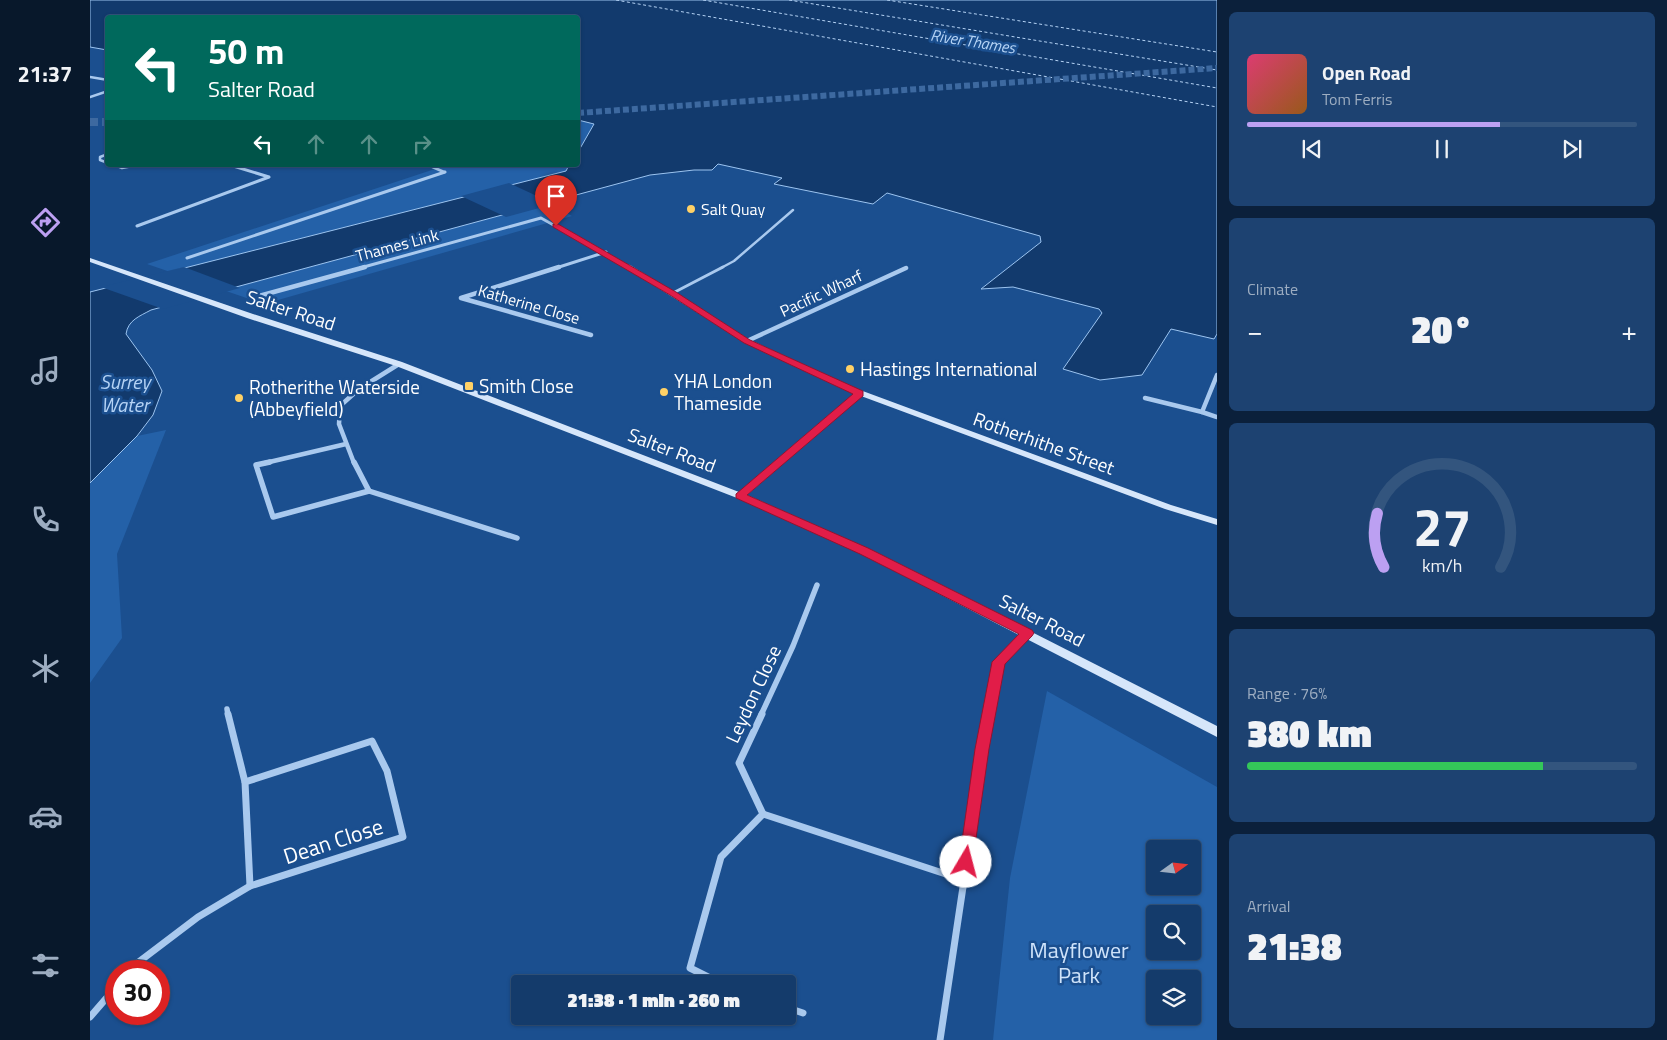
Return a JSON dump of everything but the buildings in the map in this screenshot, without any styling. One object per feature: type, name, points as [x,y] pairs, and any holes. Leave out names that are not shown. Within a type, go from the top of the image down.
[{"type":"main road","name":"Salter Road","points":[[90,260],[250,316],[399,364],[740,496],[864,551],[1028,633],[1217,732]]},
{"type":"main road","points":[[740,496],[860,394]]},
{"type":"main road","name":"Rotherhithe Street","points":[[860,394],[1168,507],[1217,522]]},
{"type":"street","points":[[90,77],[105,80]]},
{"type":"street","points":[[90,97],[105,92]]},
{"type":"street","points":[[137,226],[269,177],[236,167]]},
{"type":"street","points":[[187,258],[445,172],[433,167]]},
{"type":"street","name":"Rotherhithe Street","points":[[541,218],[606,252],[747,342],[860,394]]},
{"type":"street","name":"Thames Link","points":[[259,296],[541,218]]},
{"type":"street","name":"Katherine Close","points":[[591,334],[462,298],[606,252]]},
{"type":"street","name":"Pacific Wharf","points":[[747,342],[906,268]]},
{"type":"street","points":[[369,491],[346,444],[338,418],[338,408],[346,398],[399,364]]},
{"type":"street","points":[[1202,412],[1217,376]]},
{"type":"street","points":[[1146,398],[1217,417]]},
{"type":"street","points":[[346,444],[256,465],[273,517],[369,491],[516,538]]},
{"type":"street","name":"Leydon Close","points":[[762,814],[739,763],[793,646],[817,585]]},
{"type":"street","points":[[940,1040],[982,749],[999,662],[1028,633]]},
{"type":"street","points":[[227,709],[245,782],[250,886]]},
{"type":"street","name":"Dean Close","points":[[141,960],[198,917],[250,886],[403,837],[386,771],[372,741],[245,782]]},
{"type":"street","points":[[704,975],[690,968],[721,857],[762,814],[964,880]]},
{"type":"street","points":[[90,1017],[105,1000]]},
{"type":"street","points":[[796,1011],[803,1013]]},
{"type":"lane","points":[[105,155],[100,157],[100,160],[105,162]]},
{"type":"lane","points":[[673,293],[734,261],[793,210]]},
{"type":"green space","points":[[580,120],[674,143],[672,164],[549,203],[572,216],[264,304],[147,264],[441,167],[580,167]]},
{"type":"green space","points":[[166,430],[117,554],[122,638],[90,683],[90,483],[137,436]]},
{"type":"green space","name":"Mayflower Park","points":[[1047,691],[1217,787],[1217,1040],[993,1040],[1010,878]]},
{"type":"water","points":[[90,0],[1217,0],[1217,334],[1214,339],[1171,329],[1142,375],[1100,380],[1063,369],[1102,313],[1099,309],[1013,287],[981,289],[1041,242],[1040,236],[887,193],[873,204],[774,184],[782,178],[718,164],[712,170],[650,175],[151,310],[132,322],[126,334],[152,370],[162,391],[153,415],[137,436],[90,483],[90,292],[566,171],[568,167],[580,167],[580,148],[594,124],[580,120],[580,15],[105,15],[105,50],[90,47]]},
{"type":"pier","points":[[509,183],[554,204],[506,217],[461,196]]},
{"type":"pier","points":[[184,267],[240,288],[163,309],[101,287]]},
{"type":"ferry route","points":[[616,0],[1217,107]]},
{"type":"ferry route","points":[[703,0],[1217,88]]},
{"type":"ferry route","points":[[789,0],[1217,70]]},
{"type":"ferry route","points":[[887,0],[1217,52]]},
{"type":"tunnel","points":[[580,113],[1217,68]]},
{"type":"tunnel","points":[[90,122],[105,122]]},
{"type":"place","name":"Salt Quay","points":[[691,209]]},
{"type":"place","name":"Hastings International","points":[[850,369]]},
{"type":"place","name":"Smith Close","points":[[469,386]]},
{"type":"place","name":"YHA London Thameside","points":[[664,392]]},
{"type":"place","name":"Rotherithe Waterside (Abbeyfield)","points":[[239,398]]},
{"type":"route","points":[[556,226],[606,252],[747,342],[860,394],[854,397],[740,496],[864,551],[1028,633],[999,662],[982,749],[966,862]]},
{"type":"water label","name":"River Thames","points":[[973,41]]},
{"type":"water label","name":"Surrey Water","points":[[125,394]]}]
